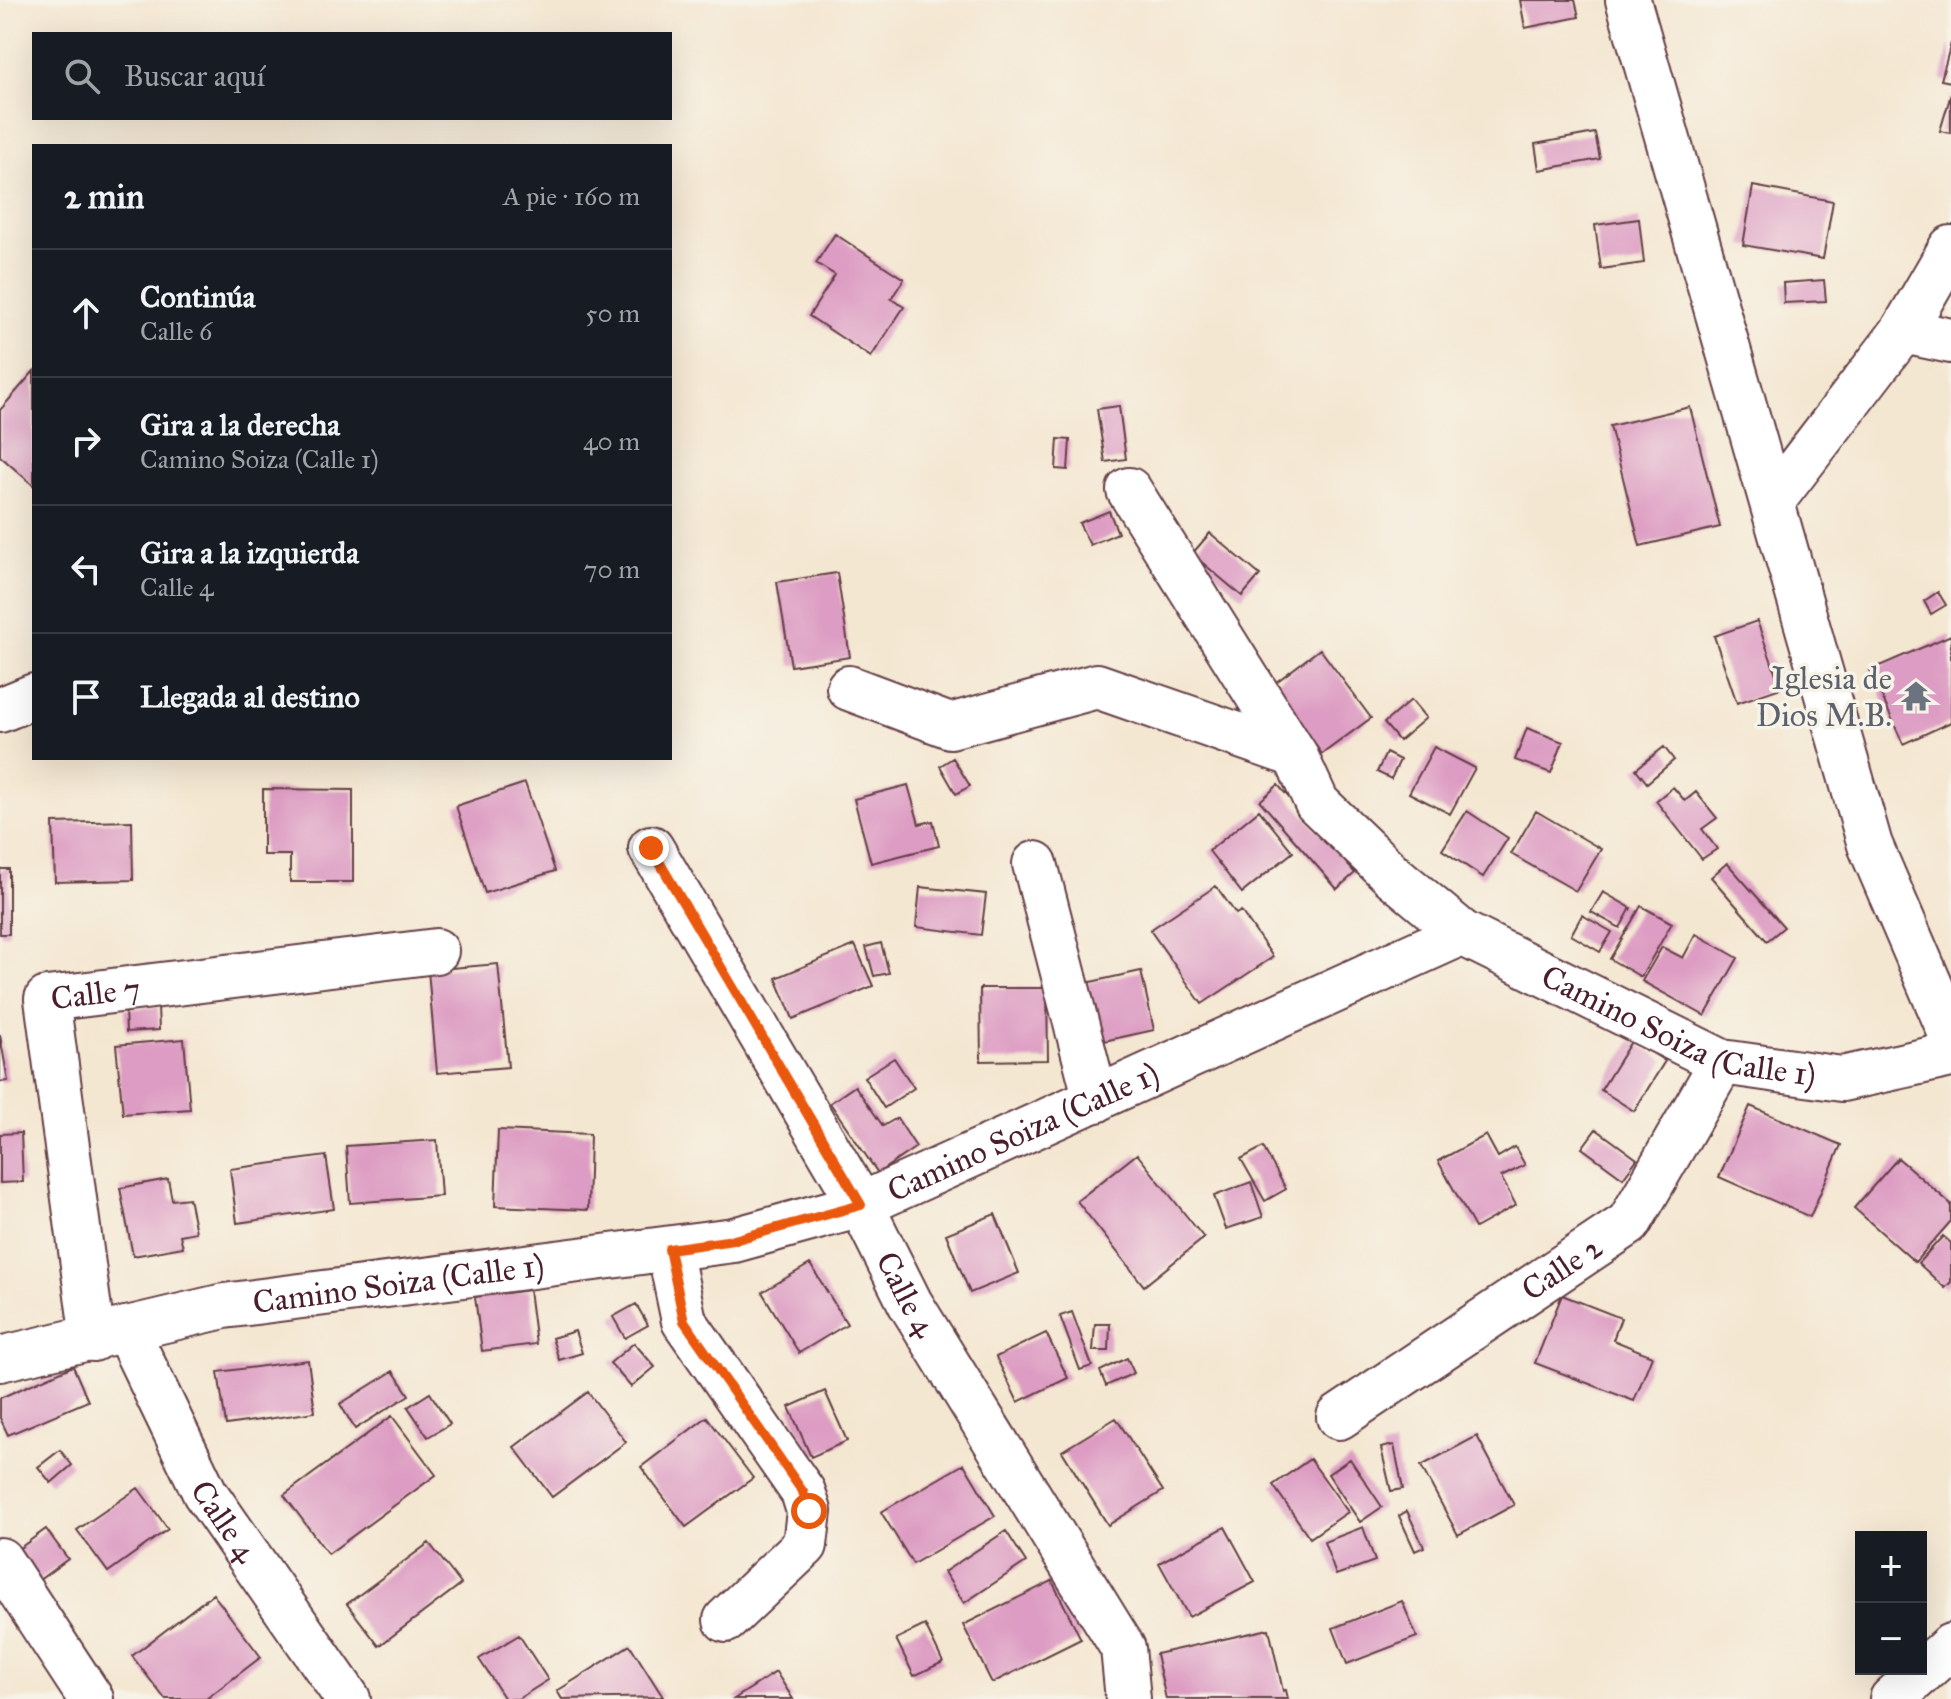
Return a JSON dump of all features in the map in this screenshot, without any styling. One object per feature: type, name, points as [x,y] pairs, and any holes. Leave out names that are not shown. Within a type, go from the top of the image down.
[{"type":"street","points":[[1628,0],[1774,499],[1870,845],[1951,1034]]},
{"type":"street","points":[[1774,499],[1903,331],[1951,248]]},
{"type":"street","points":[[1903,331],[1951,341]]},
{"type":"street","points":[[1129,490],[1295,755],[1317,803],[1391,874],[1462,933]]},
{"type":"street","points":[[849,688],[950,726],[1097,686],[1295,755]]},
{"type":"street","points":[[0,710],[32,697]]},
{"type":"street","name":"Calle 4","points":[[651,848],[861,1205],[910,1303],[1123,1648],[1128,1699]]},
{"type":"street","points":[[1035,864],[1096,1100]]},
{"type":"street","name":"Camino Soiza (Calle 1)","points":[[0,1359],[224,1306],[734,1240],[861,1205],[1462,933],[1722,1062],[1842,1079],[1951,1055]]},
{"type":"street","name":"Calle 7","points":[[110,1334],[47,999],[436,951]]},
{"type":"street","name":"Calle 2","points":[[1339,1417],[1629,1223],[1722,1062]]},
{"type":"street","points":[[669,1249],[684,1321],[803,1492],[809,1511],[805,1545],[726,1620]]},
{"type":"street","name":"Calle 4","points":[[110,1334],[205,1493],[348,1699]]},
{"type":"street","points":[[0,1560],[91,1699]]},
{"type":"street","points":[[1892,1699],[1951,1646]]},
{"type":"building","points":[[1520,0],[1575,0],[1579,17],[1525,28]]},
{"type":"building","points":[[1951,43],[1951,82],[1941,80]]},
{"type":"building","points":[[1951,94],[1951,133],[1940,131]]},
{"type":"building","points":[[1595,133],[1600,159],[1539,170],[1535,144]]},
{"type":"building","points":[[1753,186],[1833,201],[1823,259],[1743,245]]},
{"type":"building","points":[[1639,219],[1644,263],[1601,269],[1595,225]]},
{"type":"building","points":[[835,234],[904,279],[891,299],[904,307],[871,357],[809,316],[835,275],[816,263]]},
{"type":"building","points":[[1824,280],[1826,301],[1784,303],[1783,283]]},
{"type":"building","points":[[32,373],[32,484],[0,456],[0,410]]},
{"type":"building","points":[[1119,406],[1126,459],[1105,462],[1097,409]]},
{"type":"building","points":[[1690,407],[1720,527],[1640,546],[1610,426]]},
{"type":"building","points":[[1058,439],[1070,440],[1068,470],[1056,469]]},
{"type":"building","points":[[1109,511],[1118,533],[1090,545],[1079,523]]},
{"type":"building","points":[[1210,533],[1260,575],[1242,596],[1192,554]]},
{"type":"building","points":[[837,573],[850,657],[791,666],[777,582]]},
{"type":"building","points":[[1938,592],[1946,605],[1931,614],[1924,601]]},
{"type":"building","points":[[1757,621],[1781,688],[1737,703],[1714,636]]},
{"type":"building","name":"Iglesia de Dios M.B.","points":[[1951,635],[1951,722],[1903,744],[1870,670]]},
{"type":"building","points":[[1320,649],[1371,718],[1322,754],[1271,686]]},
{"type":"building","points":[[1411,700],[1426,718],[1399,741],[1384,723]]},
{"type":"building","points":[[1527,728],[1563,742],[1551,773],[1515,760]]},
{"type":"building","points":[[1434,747],[1475,768],[1450,814],[1409,793]]},
{"type":"building","points":[[1664,747],[1674,760],[1647,783],[1636,769]]},
{"type":"building","points":[[1386,753],[1400,760],[1391,779],[1377,772]]},
{"type":"building","points":[[953,758],[970,786],[956,794],[940,766]]},
{"type":"building","points":[[525,783],[555,871],[485,893],[456,806]]},
{"type":"building","points":[[908,785],[919,824],[933,821],[939,846],[871,863],[854,799]]},
{"type":"building","points":[[1278,785],[1355,873],[1337,889],[1260,801]]},
{"type":"building","points":[[1673,787],[1685,801],[1696,792],[1717,818],[1702,829],[1717,849],[1702,859],[1656,801]]},
{"type":"building","points":[[263,789],[353,790],[353,882],[290,882],[290,855],[263,855]]},
{"type":"building","points":[[1259,810],[1293,852],[1242,893],[1209,851]]},
{"type":"building","points":[[1467,811],[1508,838],[1483,877],[1442,850]]},
{"type":"building","points":[[1536,811],[1601,849],[1576,891],[1511,854]]},
{"type":"building","points":[[132,821],[133,880],[55,882],[53,823]]},
{"type":"building","points":[[1727,863],[1784,927],[1767,941],[1711,877]]},
{"type":"building","points":[[0,869],[9,869],[9,934],[0,934]]},
{"type":"building","points":[[1216,886],[1236,914],[1241,911],[1273,957],[1202,1004],[1150,930]]},
{"type":"building","points":[[920,887],[986,894],[981,935],[916,927]]},
{"type":"building","points":[[1603,892],[1631,908],[1620,928],[1591,912]]},
{"type":"building","points":[[1641,906],[1672,923],[1641,977],[1610,959]]},
{"type":"building","points":[[1582,915],[1612,932],[1600,952],[1571,935]]},
{"type":"building","points":[[1696,934],[1738,958],[1705,1016],[1642,981],[1662,947],[1683,958]]},
{"type":"building","points":[[881,943],[889,973],[874,976],[866,947]]},
{"type":"building","points":[[855,945],[873,986],[793,1019],[776,978]]},
{"type":"building","points":[[498,964],[508,1067],[437,1073],[428,970]]},
{"type":"building","points":[[1141,971],[1154,1030],[1099,1042],[1086,983]]},
{"type":"building","points":[[980,988],[1047,988],[1048,1060],[981,1061]]},
{"type":"building","points":[[158,1007],[159,1030],[126,1032],[125,1009]]},
{"type":"building","points":[[0,1035],[8,1081],[0,1082]]},
{"type":"building","points":[[184,1039],[190,1109],[123,1114],[116,1045]]},
{"type":"building","points":[[1632,1040],[1665,1061],[1634,1111],[1601,1090]]},
{"type":"building","points":[[894,1058],[914,1088],[884,1108],[864,1077]]},
{"type":"building","points":[[855,1086],[883,1126],[897,1118],[916,1147],[878,1173],[830,1103]]},
{"type":"building","points":[[1750,1106],[1841,1145],[1810,1217],[1719,1177]]},
{"type":"building","points":[[1596,1129],[1637,1159],[1623,1178],[1582,1148]]},
{"type":"building","points":[[498,1130],[590,1134],[588,1210],[495,1206]]},
{"type":"building","points":[[21,1133],[23,1182],[0,1183],[0,1134]]},
{"type":"building","points":[[1486,1135],[1498,1157],[1515,1147],[1525,1165],[1501,1177],[1516,1205],[1475,1228],[1438,1161]]},
{"type":"building","points":[[437,1140],[441,1196],[350,1203],[346,1146]]},
{"type":"building","points":[[1263,1147],[1286,1189],[1265,1201],[1241,1159]]},
{"type":"building","points":[[1137,1154],[1204,1238],[1144,1286],[1077,1201]]},
{"type":"building","points":[[326,1156],[334,1209],[237,1223],[230,1169]]},
{"type":"building","points":[[1898,1158],[1951,1204],[1951,1221],[1915,1262],[1854,1208]]},
{"type":"building","points":[[168,1179],[172,1200],[189,1198],[196,1232],[180,1235],[183,1247],[133,1256],[120,1188]]},
{"type":"building","points":[[1251,1182],[1263,1217],[1226,1229],[1214,1196]]},
{"type":"building","points":[[995,1214],[1019,1273],[970,1293],[946,1234]]},
{"type":"building","points":[[1943,1236],[1951,1243],[1951,1282],[1945,1288],[1918,1263]]},
{"type":"building","points":[[810,1264],[847,1324],[799,1353],[762,1292]]},
{"type":"building","points":[[529,1290],[536,1344],[482,1351],[475,1297]]},
{"type":"building","points":[[1562,1295],[1621,1318],[1613,1340],[1652,1356],[1634,1401],[1535,1363]]},
{"type":"building","points":[[636,1304],[648,1325],[625,1338],[613,1317]]},
{"type":"building","points":[[1072,1312],[1092,1366],[1080,1370],[1060,1316]]},
{"type":"building","points":[[1095,1324],[1110,1324],[1109,1351],[1093,1351]]},
{"type":"building","points":[[575,1331],[582,1353],[559,1360],[552,1338]]},
{"type":"building","points":[[1046,1333],[1068,1378],[1018,1402],[996,1357]]},
{"type":"building","points":[[634,1343],[655,1367],[631,1387],[610,1363]]},
{"type":"building","points":[[1127,1358],[1134,1373],[1106,1386],[1100,1371]]},
{"type":"building","points":[[308,1360],[315,1412],[226,1425],[218,1372]]},
{"type":"building","points":[[73,1366],[88,1401],[8,1435],[0,1418],[0,1398]]},
{"type":"building","points":[[393,1371],[409,1395],[355,1429],[340,1404]]},
{"type":"building","points":[[825,1391],[847,1441],[811,1457],[789,1407]]},
{"type":"building","points":[[588,1392],[626,1442],[552,1497],[514,1447]]},
{"type":"building","points":[[430,1393],[450,1424],[428,1437],[408,1407]]},
{"type":"building","points":[[392,1416],[436,1475],[328,1554],[284,1495]]},
{"type":"building","points":[[707,1417],[753,1478],[686,1527],[641,1467]]},
{"type":"building","points":[[1116,1418],[1163,1491],[1108,1525],[1062,1451]]},
{"type":"building","points":[[1477,1436],[1514,1505],[1458,1535],[1421,1466]]},
{"type":"building","points":[[1394,1445],[1403,1489],[1391,1491],[1381,1448]]},
{"type":"building","points":[[60,1450],[72,1465],[51,1483],[38,1467]]},
{"type":"building","points":[[1310,1459],[1348,1512],[1310,1538],[1273,1485]]},
{"type":"building","points":[[1350,1459],[1382,1507],[1360,1522],[1328,1474]]},
{"type":"building","points":[[964,1464],[995,1516],[913,1564],[881,1512]]},
{"type":"building","points":[[138,1488],[168,1529],[108,1572],[77,1530]]},
{"type":"building","points":[[1407,1511],[1424,1547],[1415,1551],[1399,1516]]},
{"type":"building","points":[[1225,1527],[1255,1582],[1189,1617],[1159,1563]]},
{"type":"building","points":[[1363,1527],[1375,1561],[1336,1575],[1324,1542]]},
{"type":"building","points":[[46,1529],[68,1559],[35,1583],[13,1553]]},
{"type":"building","points":[[1006,1531],[1026,1562],[964,1603],[944,1572]]},
{"type":"building","points":[[429,1543],[461,1584],[379,1646],[347,1604]]},
{"type":"building","points":[[1052,1581],[1081,1639],[992,1683],[963,1625]]},
{"type":"building","points":[[213,1594],[261,1657],[206,1699],[165,1699],[132,1656]]},
{"type":"building","points":[[1402,1601],[1417,1637],[1347,1664],[1333,1628]]},
{"type":"building","points":[[925,1625],[943,1662],[914,1676],[896,1639]]},
{"type":"building","points":[[1269,1629],[1283,1691],[1286,1690],[1288,1699],[1166,1699],[1156,1654]]},
{"type":"building","points":[[519,1635],[548,1680],[518,1699],[505,1699],[479,1659]]},
{"type":"building","points":[[630,1645],[663,1697],[562,1699],[557,1691]]},
{"type":"building","points":[[776,1672],[793,1699],[734,1699]]},
{"type":"place","name":"Iglesia de Dios M.B.","points":[[1916,696]]},
{"type":"route","points":[[651,848],[861,1205],[734,1240],[669,1249],[684,1321],[803,1492],[809,1511]]}]
